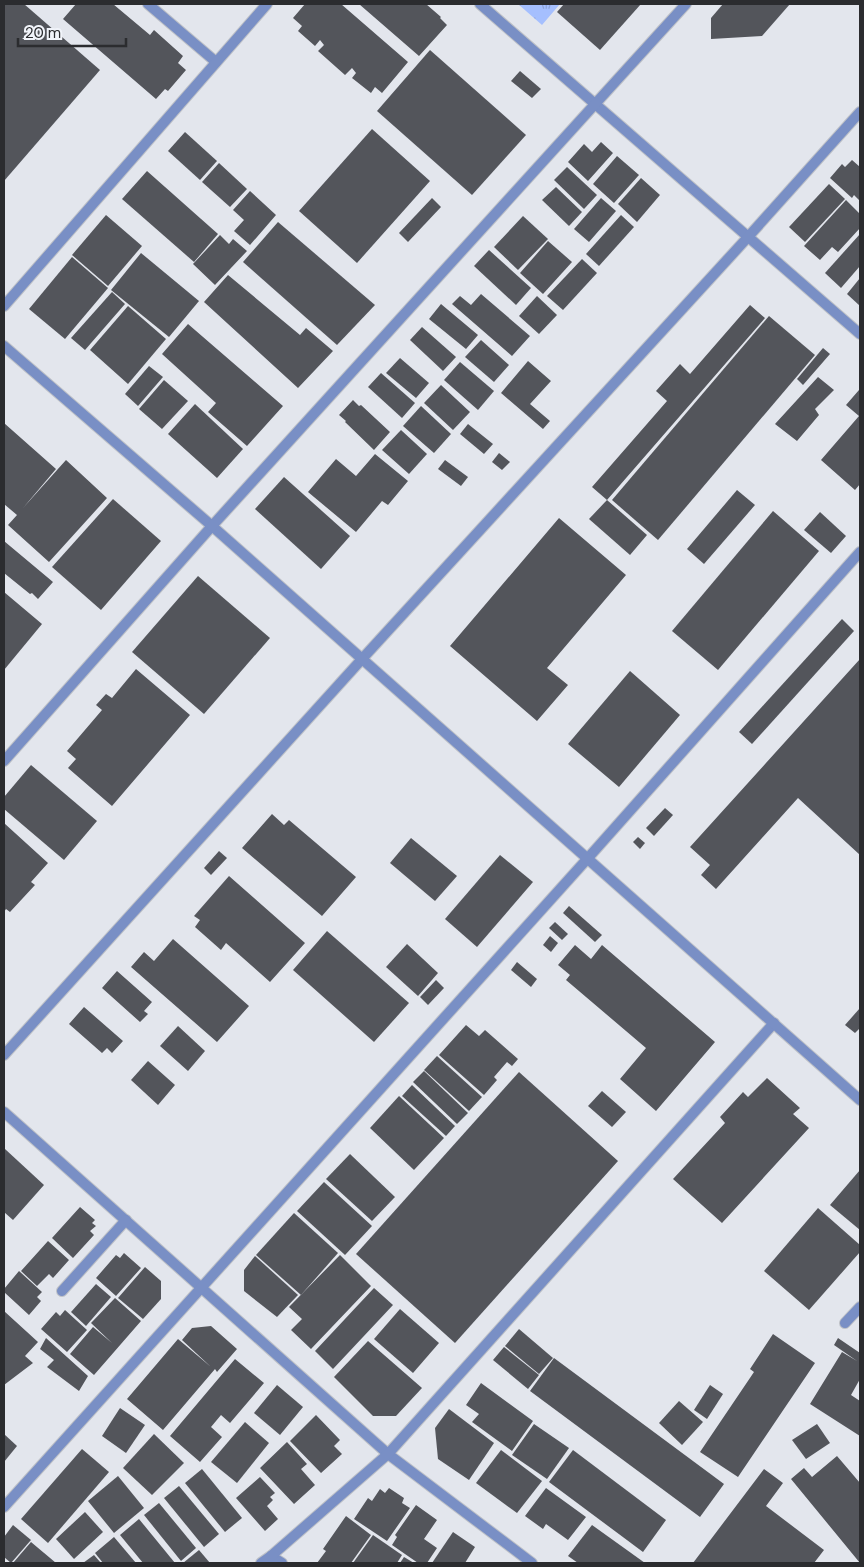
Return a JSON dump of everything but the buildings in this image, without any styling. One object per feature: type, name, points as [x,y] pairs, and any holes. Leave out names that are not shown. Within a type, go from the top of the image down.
[{"type":"street","points":[[148,4],[216,62]]},
{"type":"street","points":[[4,306],[267,4]]},
{"type":"street","points":[[480,4],[860,334]]},
{"type":"street","points":[[4,761],[212,526],[686,4]]},
{"type":"street","points":[[4,1056],[860,112]]},
{"type":"street","points":[[4,346],[212,526],[860,1100]]},
{"type":"street","points":[[4,1507],[588,858],[860,552]]},
{"type":"street","points":[[260,1563],[271,1556],[388,1454],[774,1023]]},
{"type":"street","points":[[4,1112],[388,1454],[532,1563]]},
{"type":"street","points":[[62,1291],[126,1220]]},
{"type":"street","points":[[845,1323],[860,1307]]},
{"type":"street","points":[[271,1556],[282,1563]]},
{"type":"green space","points":[[518,4],[560,4],[542,25]]}]
